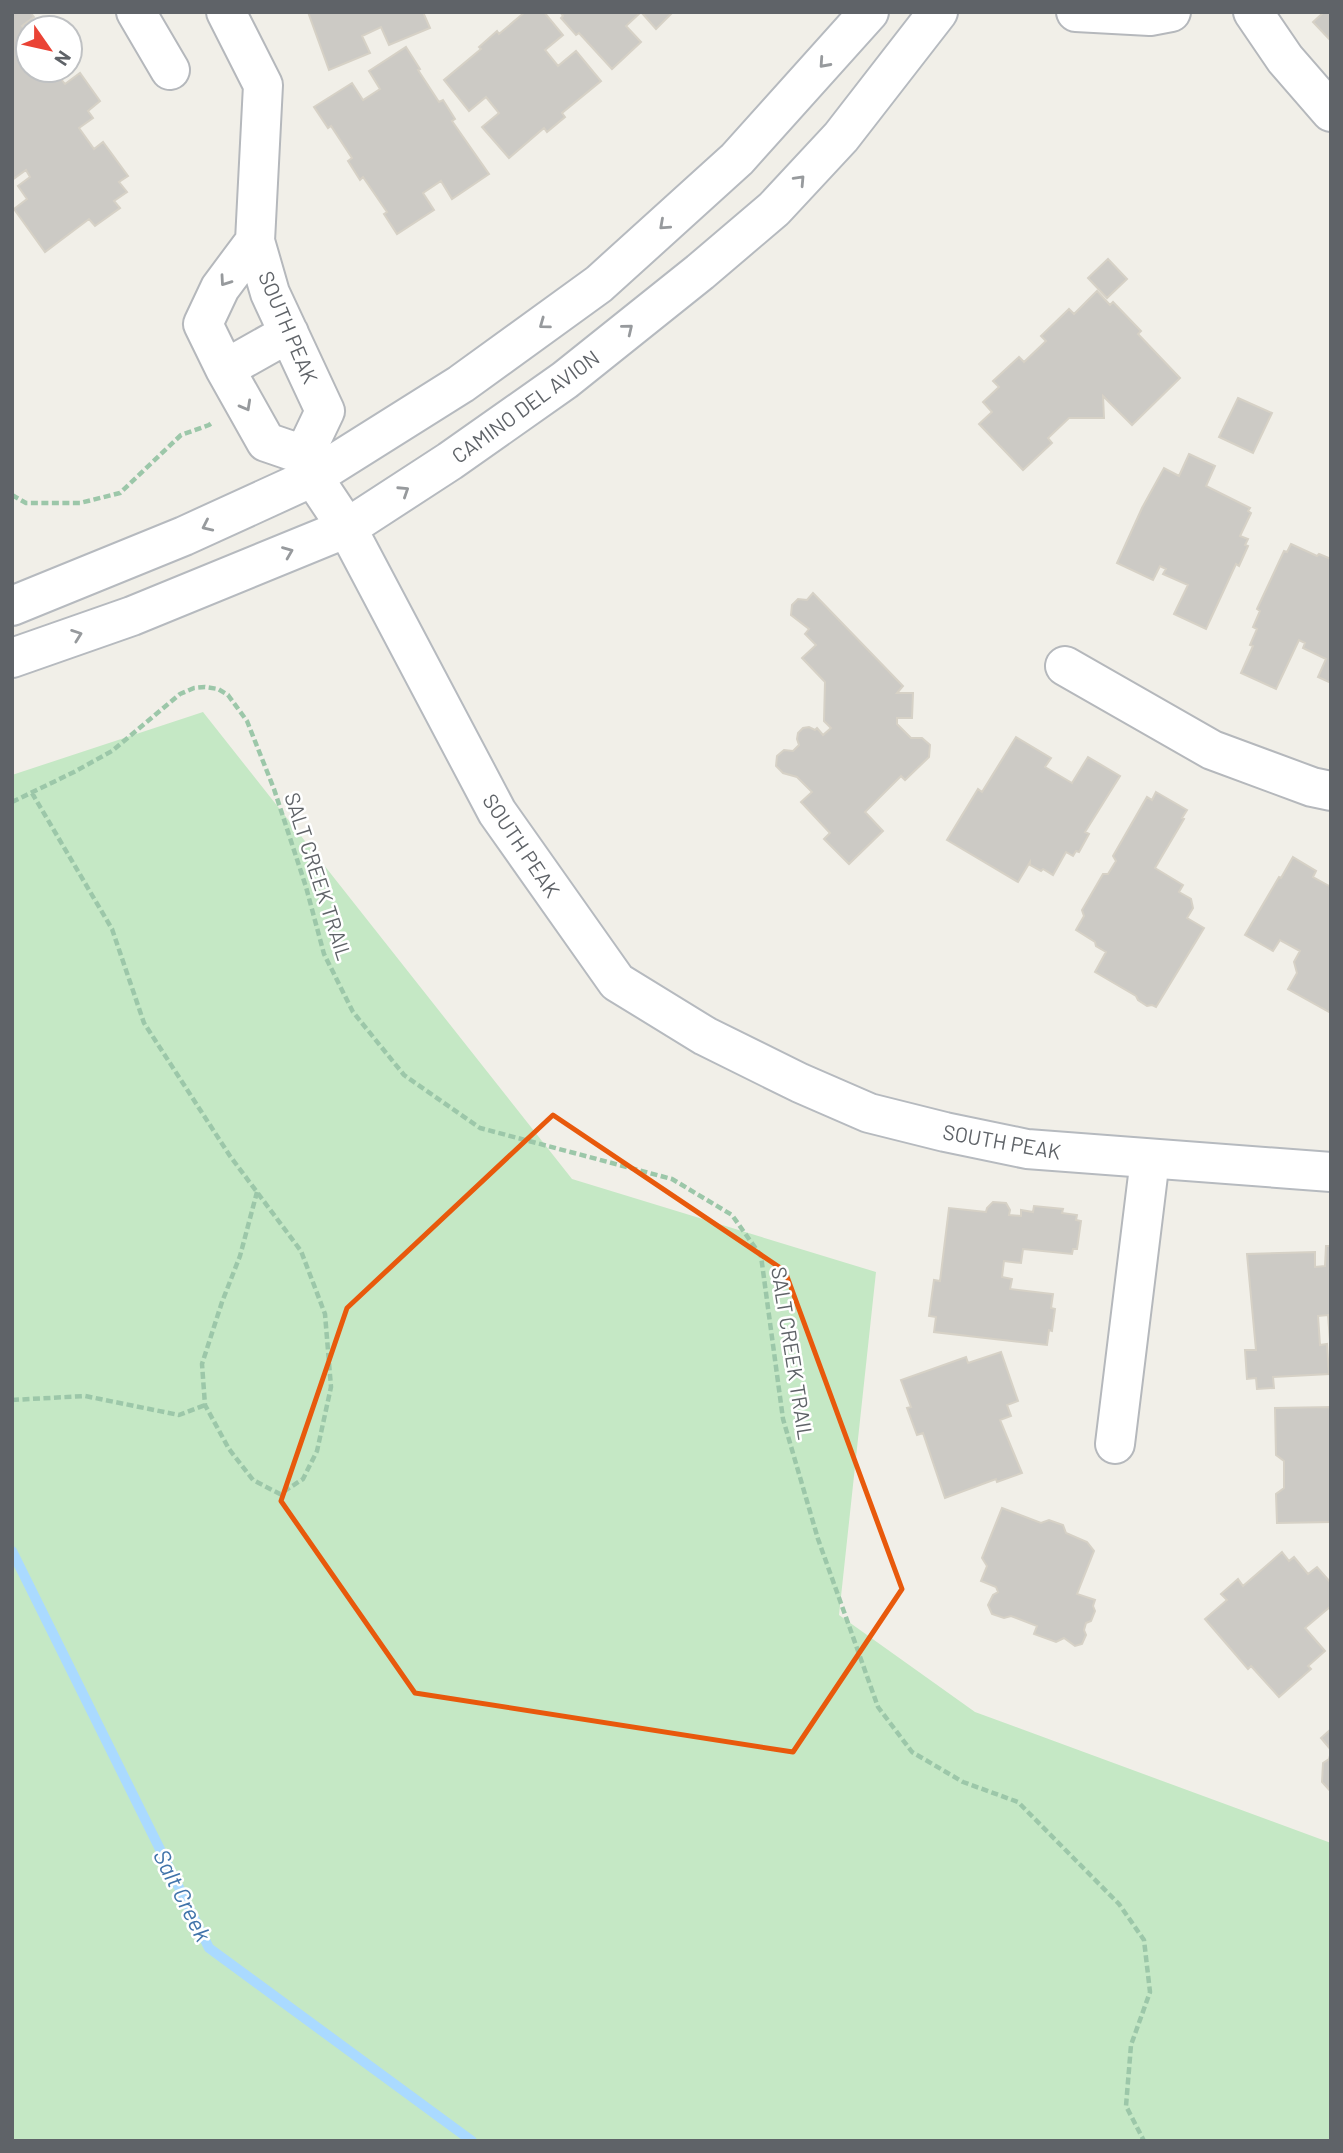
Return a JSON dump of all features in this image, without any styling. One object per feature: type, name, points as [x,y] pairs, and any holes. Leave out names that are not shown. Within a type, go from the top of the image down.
[{"type":"street","points":[[136,12],[170,70]]},
{"type":"street","name":"SOUTH PEAK","points":[[226,12],[263,85],[255,241],[270,293],[325,411],[309,466],[347,528],[497,813],[617,982],[705,1036],[800,1083],[869,1113],[1027,1149],[1331,1171]]},
{"type":"street","points":[[12,606],[184,536],[461,384],[599,285],[737,159],[869,12]]},
{"type":"street","name":"CAMINO DEL AVION","points":[[12,658],[132,616],[347,528],[450,461],[565,380],[774,209],[841,137],[938,12]]},
{"type":"street","points":[[1076,12],[1157,13]]},
{"type":"street","points":[[1253,12],[1285,59],[1331,112]]},
{"type":"street","points":[[255,241],[220,288],[203,324],[266,442],[309,466]]},
{"type":"street","points":[[225,369],[289,333]]},
{"type":"street","points":[[1065,666],[1212,750],[1311,787],[1331,791]]},
{"type":"street","points":[[1115,1444],[1150,1159]]},
{"type":"path","points":[[12,495],[26,503],[80,503],[120,493],[181,435],[209,425],[216,419]]},
{"type":"path","name":"SALT CREEK TRAIL","points":[[12,802],[112,751],[180,694],[194,688],[218,689],[228,695],[247,721],[274,789],[306,887],[324,954],[353,1012],[404,1075],[480,1128],[672,1179],[732,1215],[761,1256],[783,1419],[818,1539],[878,1707],[912,1752],[963,1782],[1018,1802],[1119,1904],[1144,1940],[1150,1992],[1130,2045],[1126,2106],[1144,2141]]},
{"type":"path","points":[[32,793],[112,929],[144,1023],[192,1101],[301,1251],[325,1314],[331,1387],[317,1451],[303,1479],[280,1494],[253,1479],[229,1449],[205,1405],[202,1364],[240,1256],[257,1192]]},
{"type":"path","points":[[12,1399],[85,1396],[178,1415],[205,1405]]},
{"type":"highlighted area","points":[[553,1115],[785,1271],[902,1589],[793,1752],[415,1693],[281,1501],[347,1308]]},
{"type":"green space","points":[[203,712],[572,1179],[876,1272],[839,1615],[975,1712],[1331,1843],[1331,2141],[12,2141],[12,775]]},
{"type":"building","points":[[12,12],[30,12],[32,14],[14,14],[14,84],[84,84],[84,79],[100,101],[88,111],[93,118],[79,128],[94,149],[103,142],[128,176],[119,182],[127,192],[114,201],[120,208],[95,226],[89,219],[45,252],[14,209],[27,199],[18,186],[30,177],[26,170],[12,180]]},
{"type":"building","points":[[308,12],[423,12],[430,28],[389,45],[381,27],[362,36],[370,53],[329,70]]},
{"type":"building","points":[[525,12],[544,12],[563,35],[545,50],[558,66],[576,51],[601,81],[562,113],[565,117],[547,132],[544,128],[509,158],[482,127],[499,113],[486,97],[469,111],[444,80],[481,49],[479,47],[497,31],[499,34]]},
{"type":"building","points":[[560,12],[641,12],[626,26],[641,42],[612,69],[579,33],[576,35],[561,18],[563,16]]},
{"type":"building","points":[[641,12],[673,12],[656,29]]},
{"type":"building","points":[[1324,12],[1331,12],[1331,41],[1313,22]]},
{"type":"building","points":[[406,47],[420,69],[418,70],[439,102],[443,100],[455,119],[452,121],[489,174],[452,199],[441,181],[423,193],[434,210],[397,234],[384,214],[387,212],[363,177],[360,180],[348,161],[352,158],[331,126],[328,128],[314,107],[352,83],[363,100],[380,89],[369,71]]},
{"type":"building","points":[[1108,259],[1127,279],[1107,298],[1088,278]]},
{"type":"building","points":[[1097,291],[1110,305],[1113,302],[1141,331],[1138,334],[1180,378],[1132,425],[1103,396],[1104,418],[1069,418],[1048,438],[1052,443],[1023,470],[979,424],[992,412],[983,402],[999,387],[993,381],[1019,357],[1024,362],[1046,341],[1041,336],[1069,309],[1074,314]]},
{"type":"building","points":[[1238,398],[1272,413],[1253,453],[1219,437]]},
{"type":"building","points":[[1189,454],[1215,466],[1206,486],[1250,508],[1248,511],[1251,513],[1240,536],[1248,539],[1245,545],[1248,546],[1239,566],[1236,564],[1206,629],[1174,614],[1188,585],[1163,574],[1166,569],[1160,566],[1153,580],[1117,563],[1164,468],[1179,476]]},
{"type":"building","points":[[1291,544],[1317,556],[1319,554],[1331,559],[1331,683],[1318,677],[1326,659],[1303,648],[1305,643],[1299,640],[1276,689],[1241,673],[1253,646],[1250,645],[1257,629],[1253,627],[1260,611],[1257,609],[1284,551],[1287,552]]},
{"type":"building","points":[[813,593],[903,686],[897,693],[913,693],[912,718],[897,718],[897,724],[911,738],[922,738],[930,745],[929,757],[905,780],[901,776],[865,812],[883,831],[849,864],[824,839],[830,833],[801,802],[812,792],[797,777],[783,773],[776,766],[777,756],[784,750],[793,751],[799,745],[798,733],[803,728],[817,728],[823,735],[831,728],[824,721],[825,682],[802,658],[816,645],[805,634],[809,629],[791,615],[792,605],[798,599],[807,600]]},
{"type":"building","points":[[1016,737],[1051,758],[1045,767],[1072,783],[1088,757],[1120,776],[1085,832],[1089,834],[1079,852],[1076,851],[1073,856],[1066,852],[1053,875],[1030,865],[1030,862],[1018,882],[947,840],[978,789],[982,792]]},
{"type":"building","points":[[1156,792],[1187,810],[1155,868],[1183,885],[1179,892],[1191,899],[1193,908],[1187,918],[1204,928],[1156,1007],[1147,1006],[1136,996],[1095,972],[1106,952],[1076,930],[1084,916],[1082,910],[1103,874],[1108,874],[1116,861],[1113,856],[1147,797],[1152,800]]},
{"type":"building","points":[[1293,857],[1316,871],[1313,877],[1331,887],[1331,1013],[1288,989],[1297,973],[1294,962],[1300,951],[1280,940],[1273,951],[1245,935]]},
{"type":"building","points":[[993,1202],[1006,1203],[1010,1210],[1009,1215],[1021,1216],[1021,1210],[1033,1212],[1034,1206],[1063,1209],[1062,1213],[1077,1215],[1076,1220],[1081,1221],[1077,1249],[1073,1249],[1072,1254],[1023,1249],[1021,1263],[1004,1261],[1002,1277],[1012,1279],[1010,1289],[1053,1294],[1051,1308],[1055,1309],[1047,1345],[934,1332],[936,1317],[929,1316],[934,1280],[940,1281],[949,1208],[986,1212]]},
{"type":"building","points":[[1326,1246],[1331,1246],[1331,1353],[1328,1315],[1318,1316],[1320,1345],[1327,1344],[1329,1374],[1273,1377],[1274,1388],[1257,1389],[1256,1378],[1247,1379],[1245,1350],[1256,1350],[1247,1254],[1315,1252],[1315,1267],[1325,1266]]},
{"type":"building","points":[[1001,1352],[1018,1401],[1007,1405],[1011,1416],[1000,1420],[1022,1473],[997,1482],[996,1479],[945,1498],[923,1433],[917,1435],[901,1380],[966,1357],[968,1363]]},
{"type":"building","points":[[1331,1407],[1331,1522],[1277,1523],[1276,1494],[1284,1488],[1284,1461],[1276,1455],[1275,1408]]},
{"type":"building","points":[[1002,1508],[1041,1523],[1049,1520],[1063,1525],[1066,1533],[1087,1542],[1094,1551],[1077,1594],[1095,1600],[1095,1611],[1091,1621],[1086,1623],[1086,1635],[1082,1644],[1075,1646],[1064,1638],[1056,1642],[1034,1634],[1037,1626],[1011,1616],[1004,1618],[992,1614],[988,1605],[993,1595],[998,1592],[996,1587],[981,1581],[987,1566],[982,1558]]},
{"type":"building","points":[[1282,1552],[1289,1561],[1294,1557],[1308,1574],[1317,1567],[1331,1583],[1331,1606],[1305,1628],[1325,1651],[1308,1666],[1311,1669],[1279,1697],[1251,1666],[1248,1669],[1205,1619],[1227,1600],[1221,1594],[1238,1579],[1243,1586]]},
{"type":"building","points":[[1331,1729],[1331,1750],[1321,1738]]},
{"type":"building","points":[[1331,1752],[1331,1792],[1322,1782],[1323,1763],[1329,1759]]},
{"type":"waterway","name":"Salt Creek","points":[[12,1551],[209,1948],[472,2141]]}]
